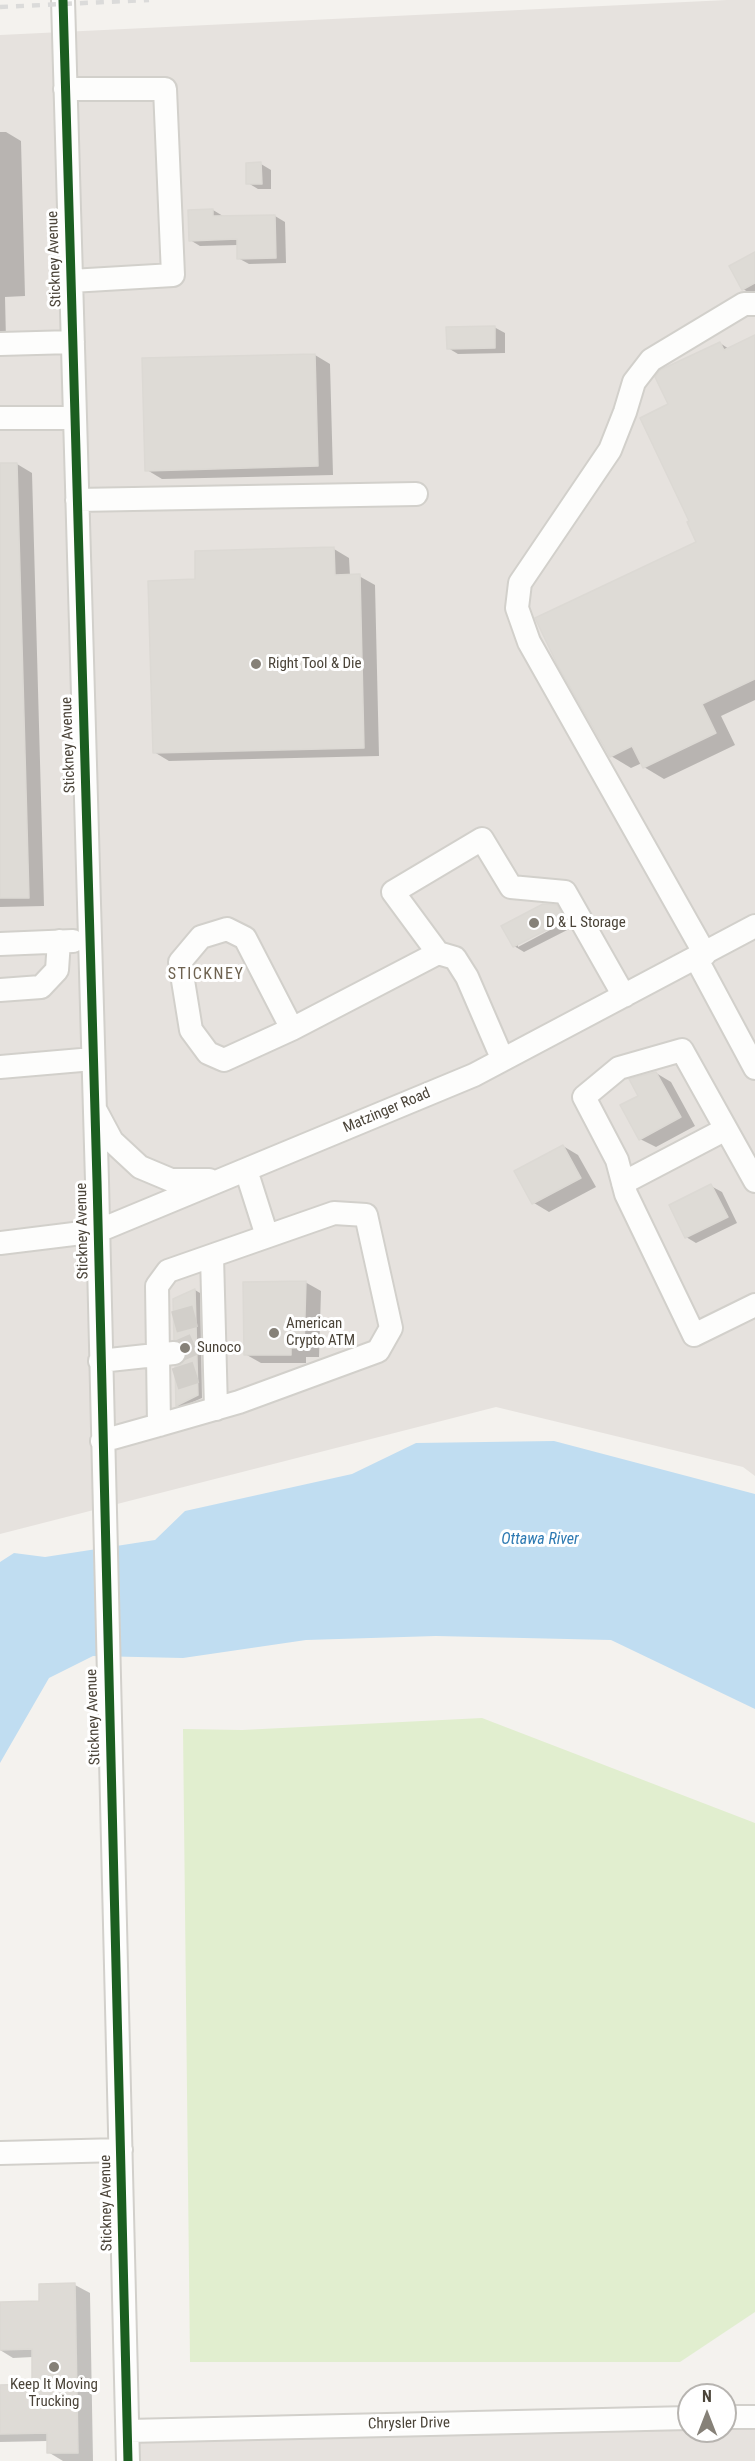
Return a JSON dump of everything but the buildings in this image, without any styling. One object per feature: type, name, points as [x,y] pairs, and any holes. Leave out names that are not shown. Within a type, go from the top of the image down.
[{"type":"street","name":"Stickney Avenue","points":[[63,0],[98,1231],[128,2461]]},
{"type":"street","points":[[65,89],[165,89],[172,263],[172,275],[71,281]]},
{"type":"street","points":[[755,304],[744,304],[651,360],[640,374],[634,382],[610,450],[520,583],[517,608],[529,642],[700,956],[755,1068]]},
{"type":"street","points":[[0,344],[73,342]]},
{"type":"street","points":[[0,418],[75,418]]},
{"type":"street","points":[[77,500],[416,494]]},
{"type":"street","points":[[502,1058],[467,977],[455,958],[438,953],[393,892],[482,838],[512,887],[565,892],[624,996]]},
{"type":"street","name":"Matzinger Road","points":[[0,1243],[98,1231],[474,1075],[502,1058],[755,926]]},
{"type":"street","points":[[292,1029],[245,938],[227,929],[201,937],[180,962],[192,1030],[208,1053],[224,1060],[292,1029],[438,953]]},
{"type":"street","points":[[0,944],[90,940]]},
{"type":"street","points":[[0,990],[41,987],[57,970],[59,941]]},
{"type":"street","points":[[755,1181],[682,1050],[619,1068],[584,1097],[617,1160],[626,1194],[694,1335],[755,1305]]},
{"type":"street","points":[[0,1067],[93,1059]]},
{"type":"street","points":[[94,1107],[112,1141],[129,1158],[149,1171],[171,1180],[201,1182],[240,1172],[267,1236]]},
{"type":"street","points":[[623,1183],[726,1129]]},
{"type":"street","points":[[102,1441],[159,1425],[216,1409],[239,1402],[378,1351],[391,1328],[366,1215],[334,1213],[168,1271],[157,1286],[166,1322],[167,1382],[159,1425]]},
{"type":"street","points":[[212,1256],[205,1314],[205,1341],[206,1370],[216,1409]]},
{"type":"street","points":[[100,1361],[166,1354]]},
{"type":"street","points":[[0,2153],[121,2150]]},
{"type":"street","points":[[737,2417],[755,2417]]},
{"type":"street","name":"Chrysler Drive","points":[[128,2430],[677,2418]]},
{"type":"shaded area","points":[[755,0],[755,1476],[743,1467],[496,1407],[0,1534],[0,35]]},
{"type":"shaded area","points":[[737,2417],[755,2417],[755,2461],[129,2461],[128,2431],[677,2418],[677,2443],[737,2443]]},
{"type":"green space","points":[[482,1718],[755,1823],[755,2312],[680,2362],[190,2362],[183,1729],[242,1730]]},
{"type":"water","name":"Ottawa River","points":[[554,1441],[755,1494],[755,1709],[611,1640],[436,1636],[306,1640],[183,1658],[93,1656],[49,1678],[0,1763],[0,1562],[14,1553],[45,1557],[155,1540],[185,1511],[352,1474],[416,1443]]},
{"type":"tunnel","points":[[174,1322],[196,1316]]},
{"type":"tunnel","points":[[174,1353],[197,1343]]},
{"type":"tunnel","points":[[175,1379],[197,1372]]},
{"type":"railway","points":[[0,7],[149,0]]},
{"type":"cycle path","points":[[63,0],[97,1181],[128,2461]]},
{"type":"place","name":"Right Tool & Die","points":[[256,664]]},
{"type":"place","name":"D & L Storage","points":[[534,923]]},
{"type":"place","name":"American Crypto ATM","points":[[274,1333]]},
{"type":"place","name":"Sunoco","points":[[185,1348]]},
{"type":"place","name":"Keep It Moving Trucking","points":[[54,2367]]},
{"type":"district","name":"STICKNEY","points":[[206,975]]}]
